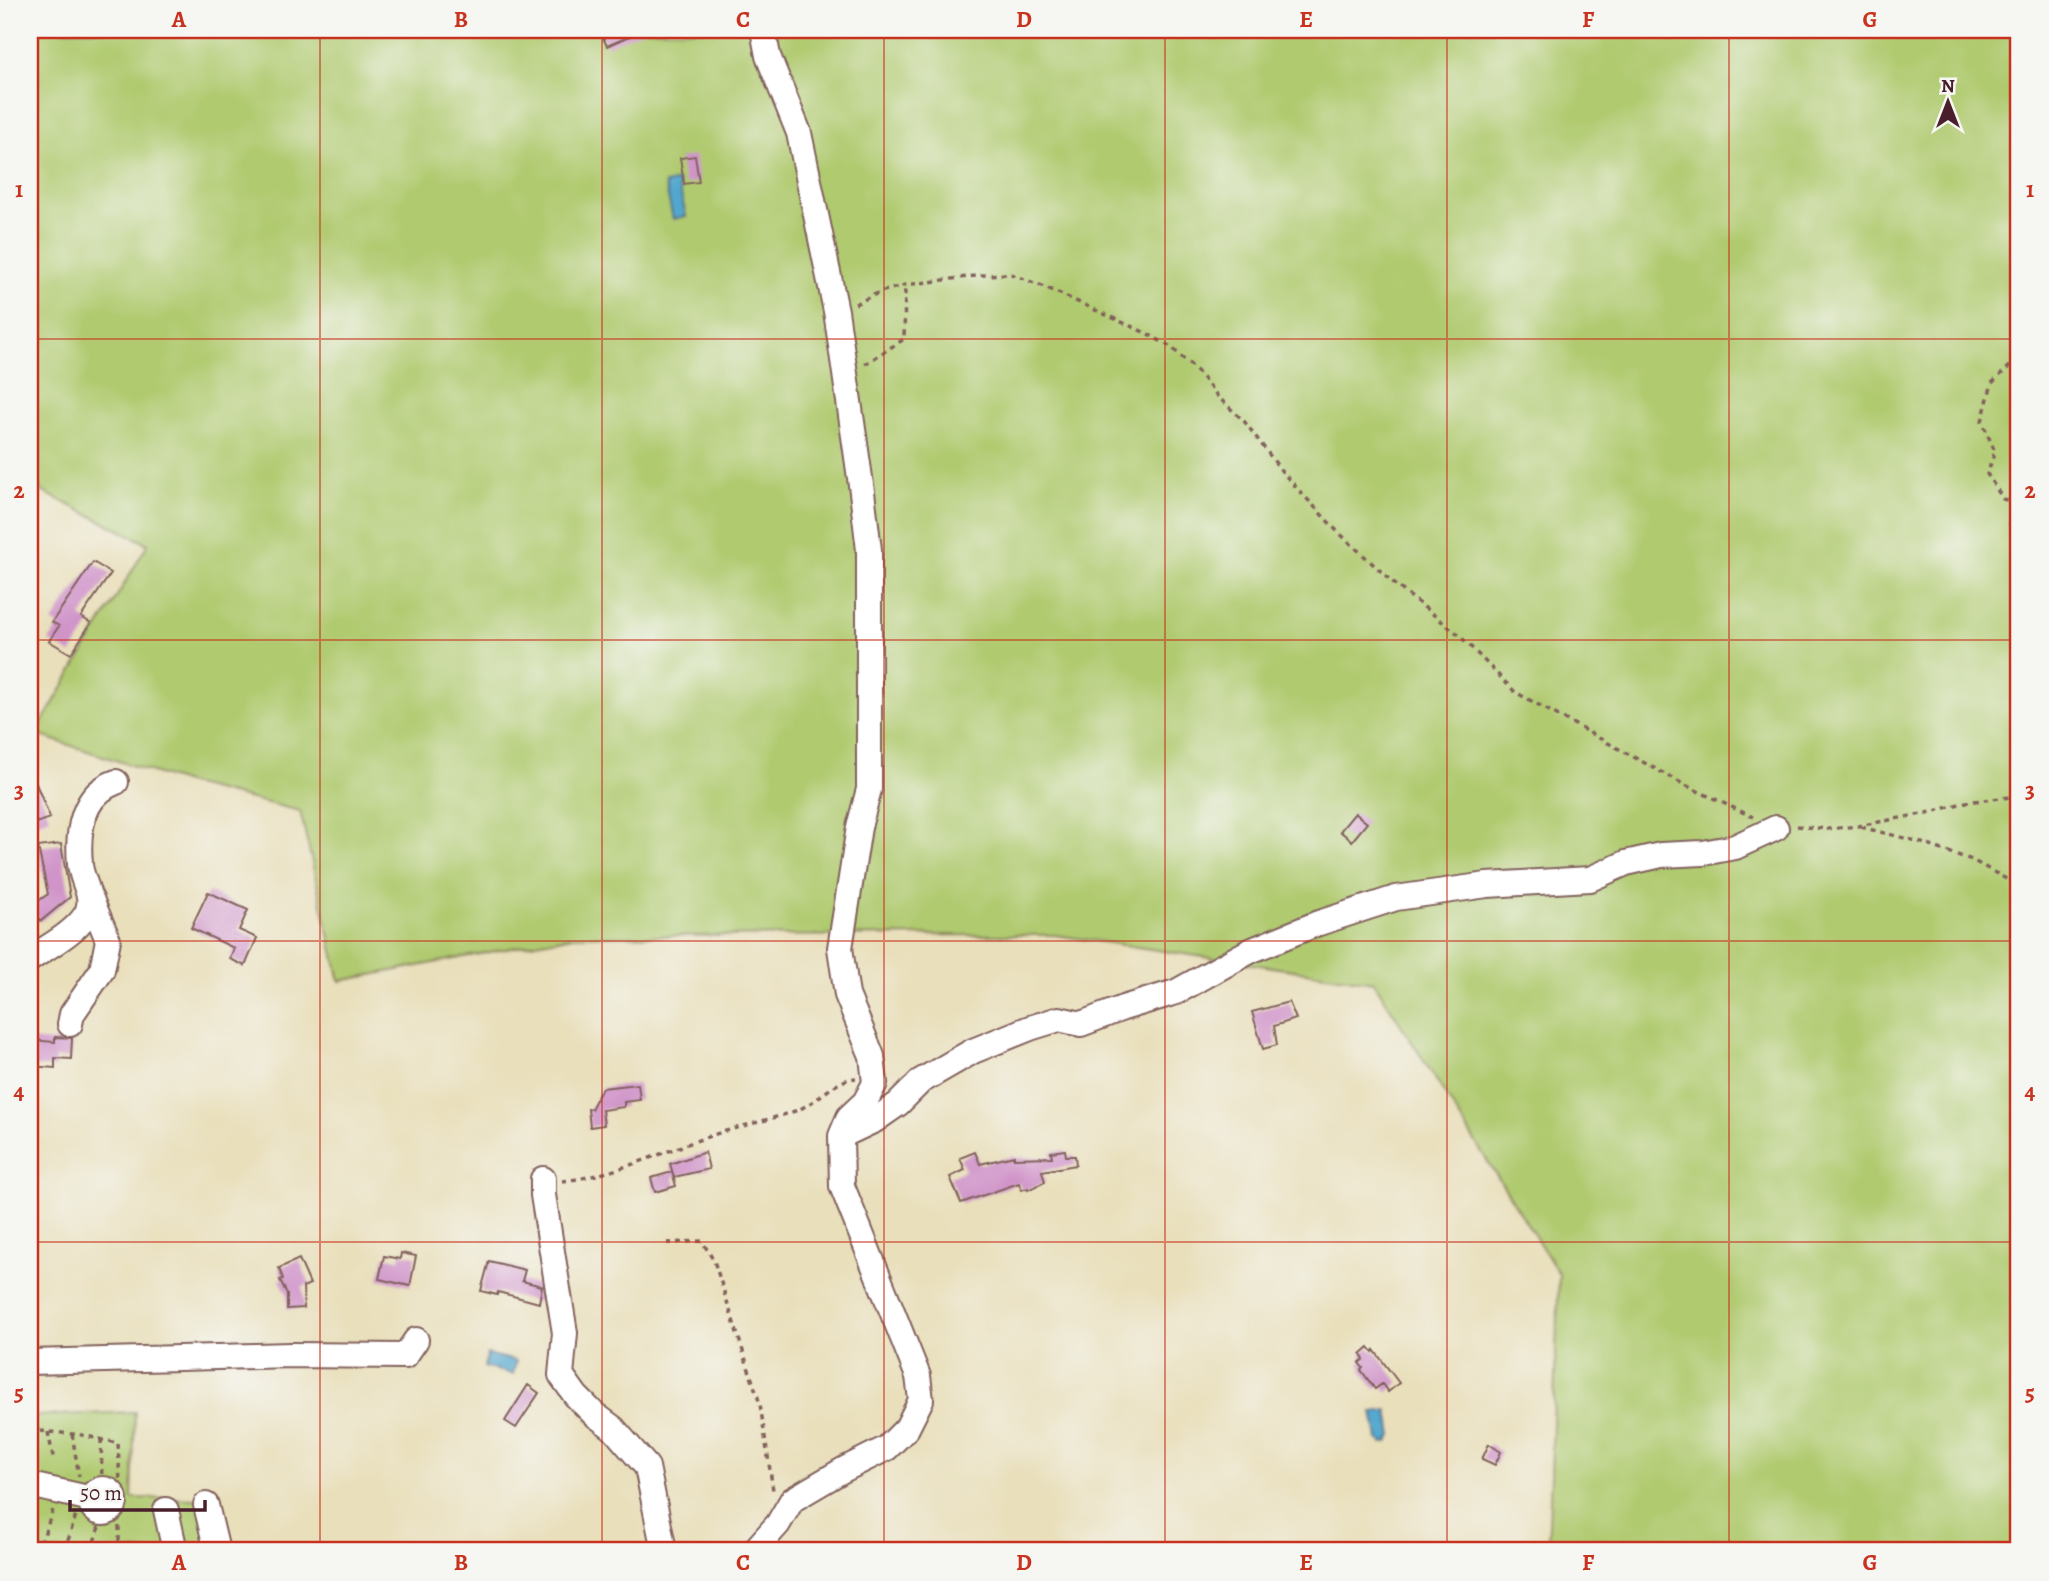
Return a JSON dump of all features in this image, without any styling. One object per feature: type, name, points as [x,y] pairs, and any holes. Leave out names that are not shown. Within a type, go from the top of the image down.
[{"type":"street","points":[[754,1551],[780,1520],[792,1500],[843,1469],[887,1448],[907,1428],[921,1400],[918,1376],[842,1186],[841,1136],[849,1116],[865,1102],[875,1083],[872,1056],[847,995],[840,948],[859,827],[869,789],[869,550],[836,311],[799,133],[768,56],[763,30]]},
{"type":"street","points":[[71,1024],[72,1014],[102,970],[108,940],[80,866],[80,828],[90,799],[104,786],[116,782]]},
{"type":"street","points":[[841,1136],[875,1120],[898,1104],[921,1081],[972,1051],[1030,1027],[1059,1019],[1081,1024],[1176,992],[1250,951],[1316,924],[1396,898],[1488,886],[1590,878],[1626,863],[1661,855],[1703,853],[1735,847],[1776,828]]},
{"type":"street","points":[[30,960],[71,930],[86,915],[91,899]]},
{"type":"street","points":[[543,1182],[542,1195],[565,1333],[561,1375],[576,1396],[613,1428],[647,1466],[663,1551]]},
{"type":"street","points":[[30,1362],[291,1355],[405,1356],[416,1340]]},
{"type":"street","points":[[30,1493],[30,1485],[105,1501]]},
{"type":"street","points":[[206,1505],[217,1551]]},
{"type":"street","points":[[166,1510],[175,1551]]},
{"type":"path","points":[[836,311],[880,292],[905,285],[1011,274],[1113,317],[1171,347],[1244,421],[1283,473],[1337,531],[1397,586],[1458,634],[1515,692],[1672,778],[1776,828],[1858,826],[1932,812],[1966,802],[2019,796]]},
{"type":"path","points":[[845,377],[904,339],[905,285]]},
{"type":"path","points":[[2019,363],[2012,363],[1992,383],[1982,421],[1994,452],[1987,474],[2003,499],[2019,504],[2010,514],[2010,524],[2019,527]]},
{"type":"path","points":[[1858,826],[1916,841],[1972,860],[2019,886]]},
{"type":"path","points":[[543,1182],[588,1179],[723,1131],[798,1111],[845,1079],[875,1075]]},
{"type":"path","points":[[667,1243],[702,1241],[714,1261],[760,1404],[769,1476],[780,1520]]},
{"type":"path","points":[[30,1430],[118,1443],[120,1483],[105,1501]]},
{"type":"path","points":[[48,1432],[54,1461]]},
{"type":"path","points":[[91,1551],[105,1501],[101,1439]]},
{"type":"path","points":[[105,1501],[120,1526],[119,1551]]},
{"type":"path","points":[[30,1539],[70,1551]]},
{"type":"green space","points":[[30,30],[2019,30],[2019,1551],[1548,1551],[1559,1274],[1374,982],[1055,935],[573,936],[340,981],[300,811],[186,783],[35,734],[148,544],[43,492],[30,475]]},
{"type":"green space","points":[[135,1412],[132,1498],[211,1499],[220,1551],[30,1551],[30,1416]]},
{"type":"water","points":[[678,181],[686,216],[673,219],[665,184]]},
{"type":"water","points":[[487,1354],[516,1361],[513,1374],[484,1367]]},
{"type":"water","points":[[1388,1410],[1392,1436],[1388,1442],[1383,1443],[1378,1439],[1373,1412]]},
{"type":"building","points":[[599,30],[644,30],[607,46]]},
{"type":"building","points":[[695,156],[699,182],[684,184],[680,158]]},
{"type":"building","points":[[93,562],[111,573],[81,617],[91,623],[71,654],[49,641],[59,626],[52,622]]},
{"type":"building","points":[[30,769],[50,818],[36,823],[30,805]]},
{"type":"building","points":[[1355,813],[1367,823],[1352,841],[1340,831]]},
{"type":"building","points":[[61,844],[70,897],[41,921],[30,907],[48,894],[38,847]]},
{"type":"building","points":[[208,892],[248,910],[239,930],[257,938],[245,966],[230,959],[234,948],[191,928]]},
{"type":"building","points":[[1289,1002],[1296,1019],[1274,1026],[1277,1045],[1263,1049],[1252,1012]]},
{"type":"building","points":[[55,1037],[72,1038],[71,1059],[55,1058],[55,1068],[30,1066],[30,1040],[55,1042]]},
{"type":"building","points":[[638,1084],[640,1100],[624,1102],[624,1107],[602,1110],[604,1125],[590,1127],[588,1109],[591,1109],[602,1088]]},
{"type":"building","points":[[1065,1150],[1066,1156],[1075,1156],[1076,1165],[1042,1171],[1045,1182],[1028,1190],[1021,1190],[1019,1183],[961,1203],[950,1177],[965,1170],[960,1158],[975,1152],[980,1164],[1014,1156],[1052,1157],[1051,1152]]},
{"type":"building","points":[[705,1152],[709,1169],[674,1177],[670,1164]]},
{"type":"building","points":[[672,1172],[676,1186],[655,1192],[651,1178]]},
{"type":"building","points":[[401,1253],[416,1256],[410,1286],[379,1279],[384,1256],[400,1259]]},
{"type":"building","points":[[299,1259],[310,1284],[303,1287],[304,1308],[287,1309],[287,1294],[280,1280],[283,1279],[279,1268]]},
{"type":"building","points":[[489,1261],[525,1270],[522,1281],[542,1286],[539,1303],[498,1292],[497,1295],[481,1291]]},
{"type":"building","points":[[1369,1347],[1399,1383],[1388,1392],[1382,1384],[1375,1389],[1361,1370],[1363,1368],[1359,1363],[1364,1359],[1361,1354]]},
{"type":"building","points":[[528,1385],[539,1393],[516,1428],[505,1421]]},
{"type":"building","points":[[1489,1444],[1501,1452],[1495,1465],[1482,1459]]}]
